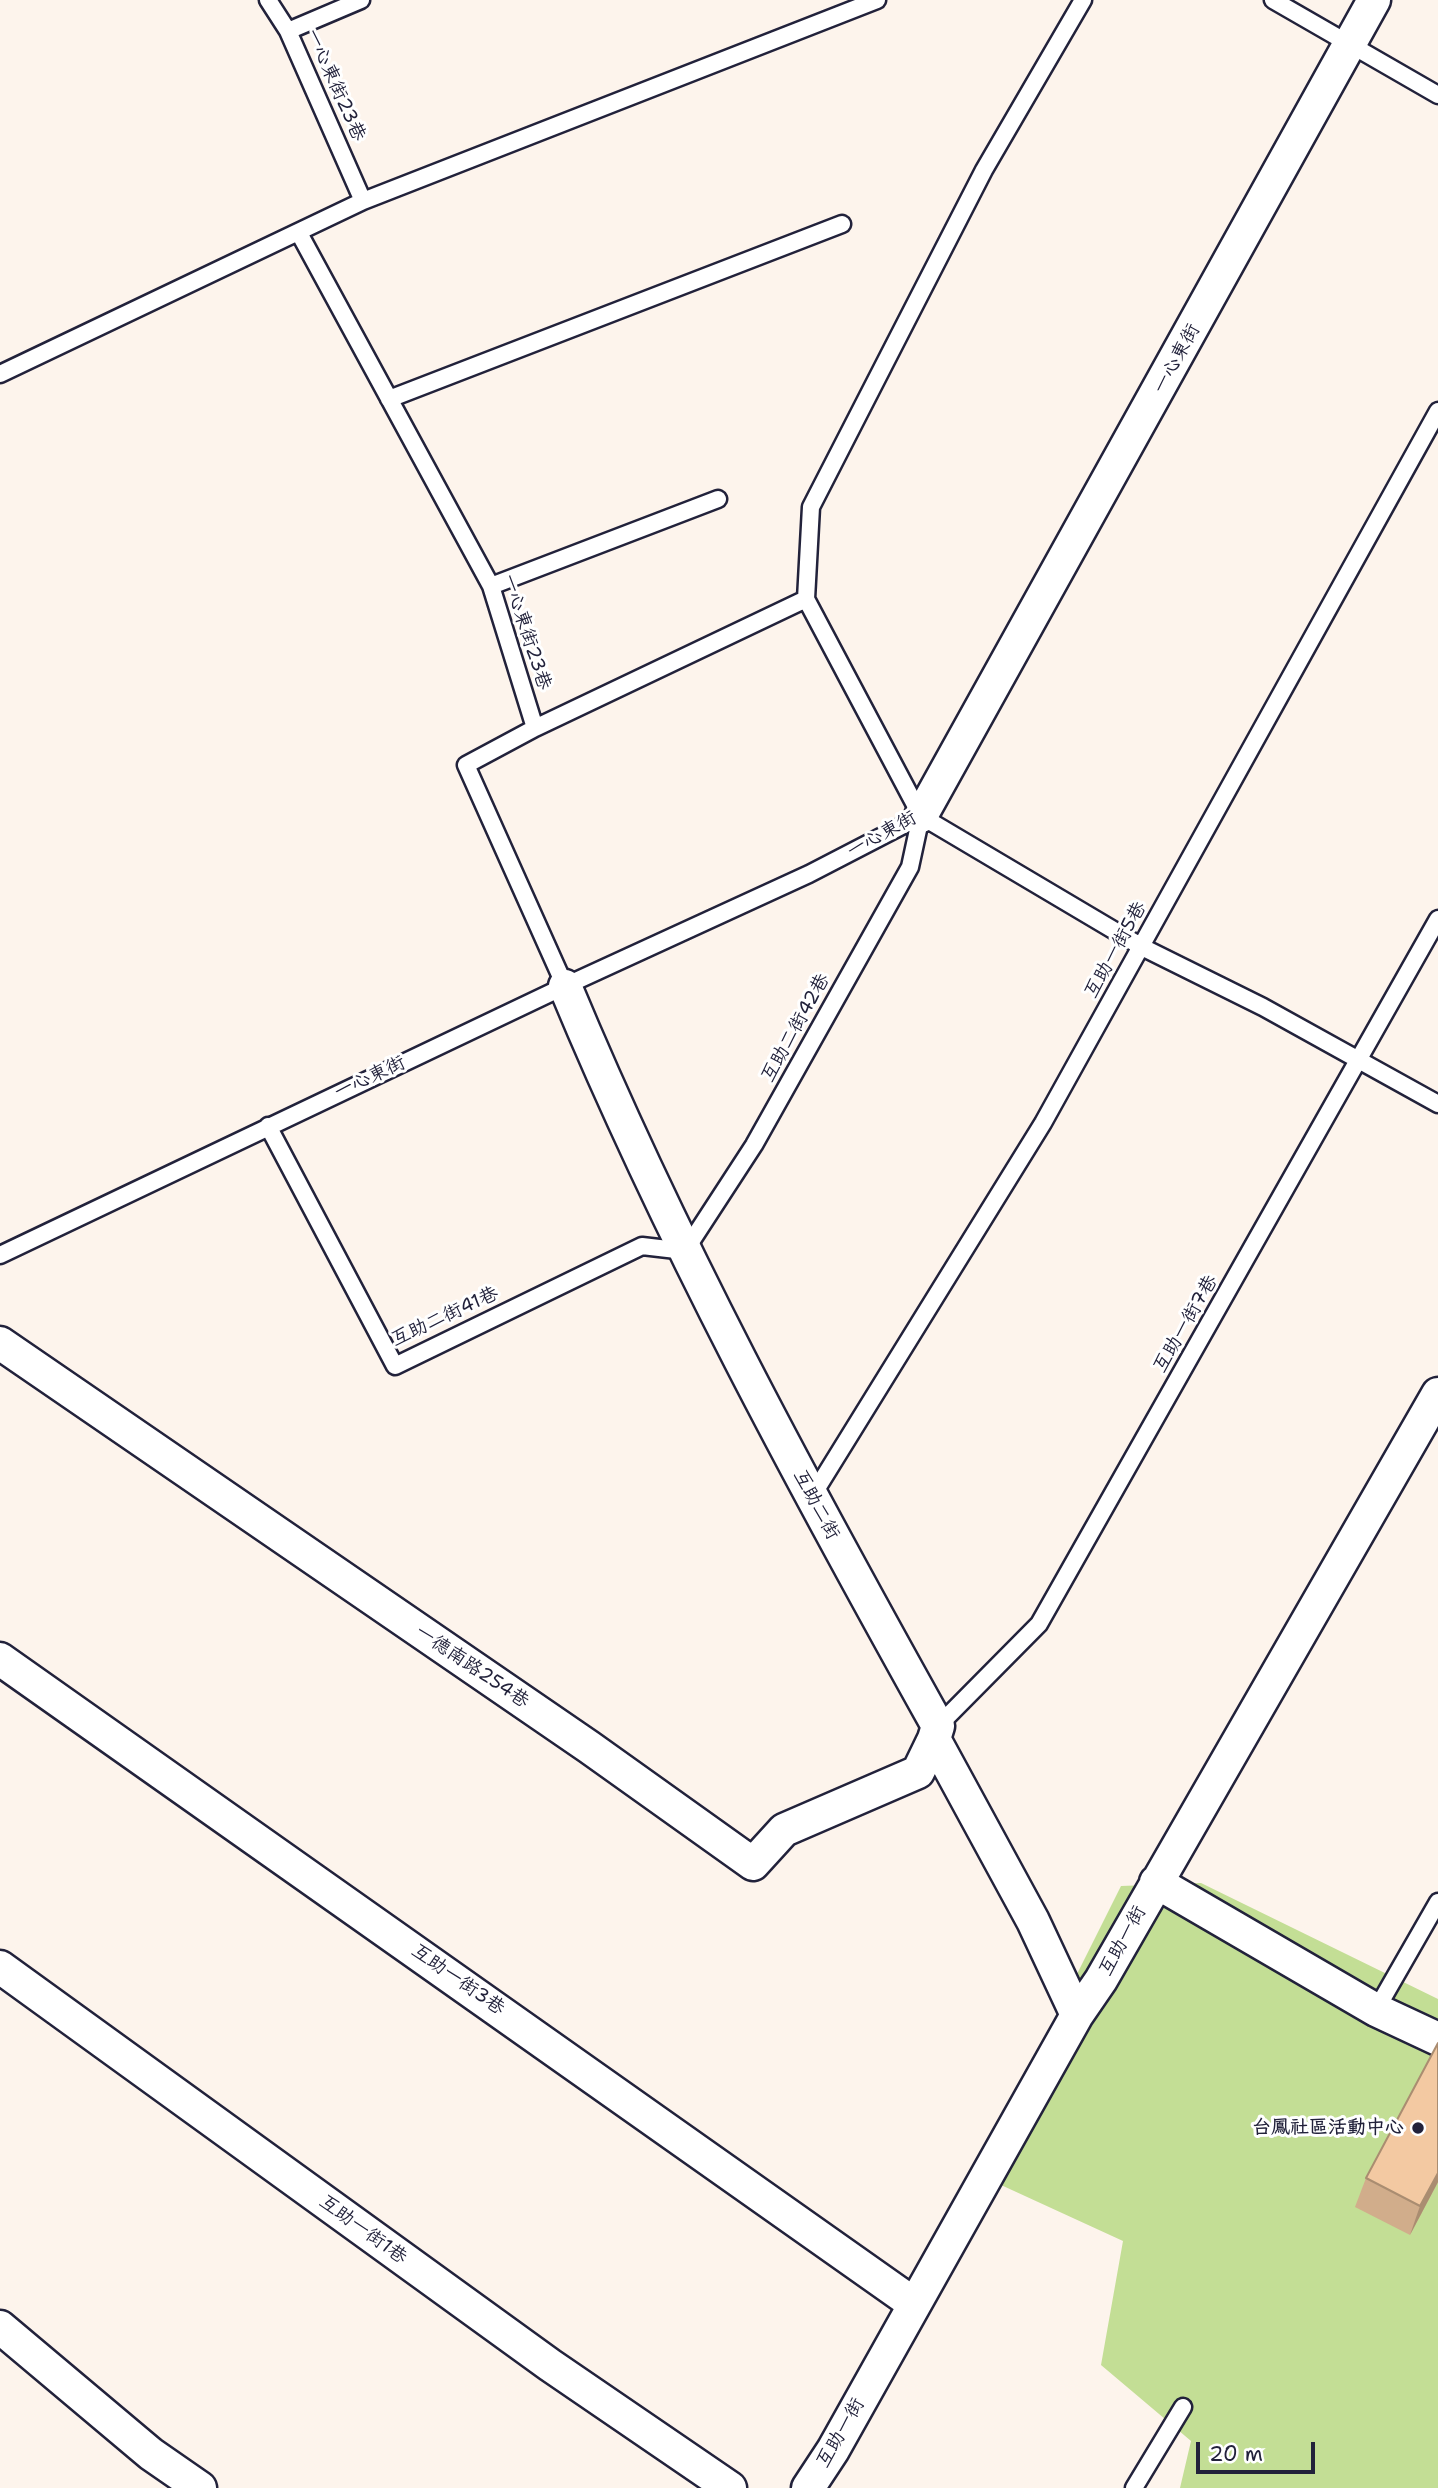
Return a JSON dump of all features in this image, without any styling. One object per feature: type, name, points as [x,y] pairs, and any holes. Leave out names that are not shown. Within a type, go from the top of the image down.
[{"type":"street","name":"一心東街","points":[[922,816],[1374,0]]},
{"type":"street","name":"互助二街","points":[[565,986],[615,1104],[685,1251],[1033,1921],[1077,2015]]},
{"type":"street","name":"一德南路254巷","points":[[0,1343],[589,1747],[753,1864],[784,1830],[918,1772],[936,1732]]},
{"type":"street","name":"互助一街","points":[[808,2488],[833,2450],[1077,2015],[1101,1980],[1438,1394]]},
{"type":"street","name":"互助一街3巷","points":[[0,1659],[914,2304]]},
{"type":"street","points":[[1156,1882],[1376,2010],[1438,2039]]},
{"type":"street","name":"互助一街1巷","points":[[0,1967],[550,2365],[730,2488]]},
{"type":"street","points":[[0,2327],[151,2454],[200,2488]]},
{"type":"lane","name":"一心東街23巷","points":[[268,0],[288,31],[363,201]]},
{"type":"lane","points":[[288,31],[361,0]]},
{"type":"lane","points":[[0,374],[363,201],[877,0]]},
{"type":"lane","points":[[1083,0],[984,170],[811,507],[807,599],[922,816],[1142,947],[1263,1007],[1438,1104]]},
{"type":"lane","points":[[1273,0],[1438,95]]},
{"type":"lane","points":[[389,400],[842,224]]},
{"type":"lane","name":"一心東街23巷","points":[[299,233],[491,586],[535,728]]},
{"type":"lane","name":"互助一街5巷","points":[[811,1498],[1043,1123],[1438,411]]},
{"type":"lane","points":[[491,586],[718,499]]},
{"type":"lane","points":[[565,986],[466,765],[535,728],[807,599]]},
{"type":"lane","name":"一心東街","points":[[0,1255],[565,986],[809,874],[922,816]]},
{"type":"lane","name":"互助二街42巷","points":[[685,1251],[754,1145],[910,867],[922,816]]},
{"type":"lane","name":"互助一街7巷","points":[[936,1732],[1039,1624],[1438,919]]},
{"type":"lane","name":"互助二街41巷","points":[[268,1126],[395,1366],[642,1246],[685,1251]]},
{"type":"lane","points":[[1376,2010],[1438,1902]]},
{"type":"lane","points":[[1134,2488],[1183,2407]]},
{"type":"green space","points":[[1201,1883],[1438,1999],[1438,2488],[1180,2488],[1191,2441],[1101,2365],[1123,2241],[977,2174],[1121,1886]]},
{"type":"building","name":"台鳳社區活動中心","points":[[1438,2043],[1438,2173],[1420,2206],[1366,2178]]},
{"type":"place","name":"台鳳社區活動中心","points":[[1418,2128]]}]
